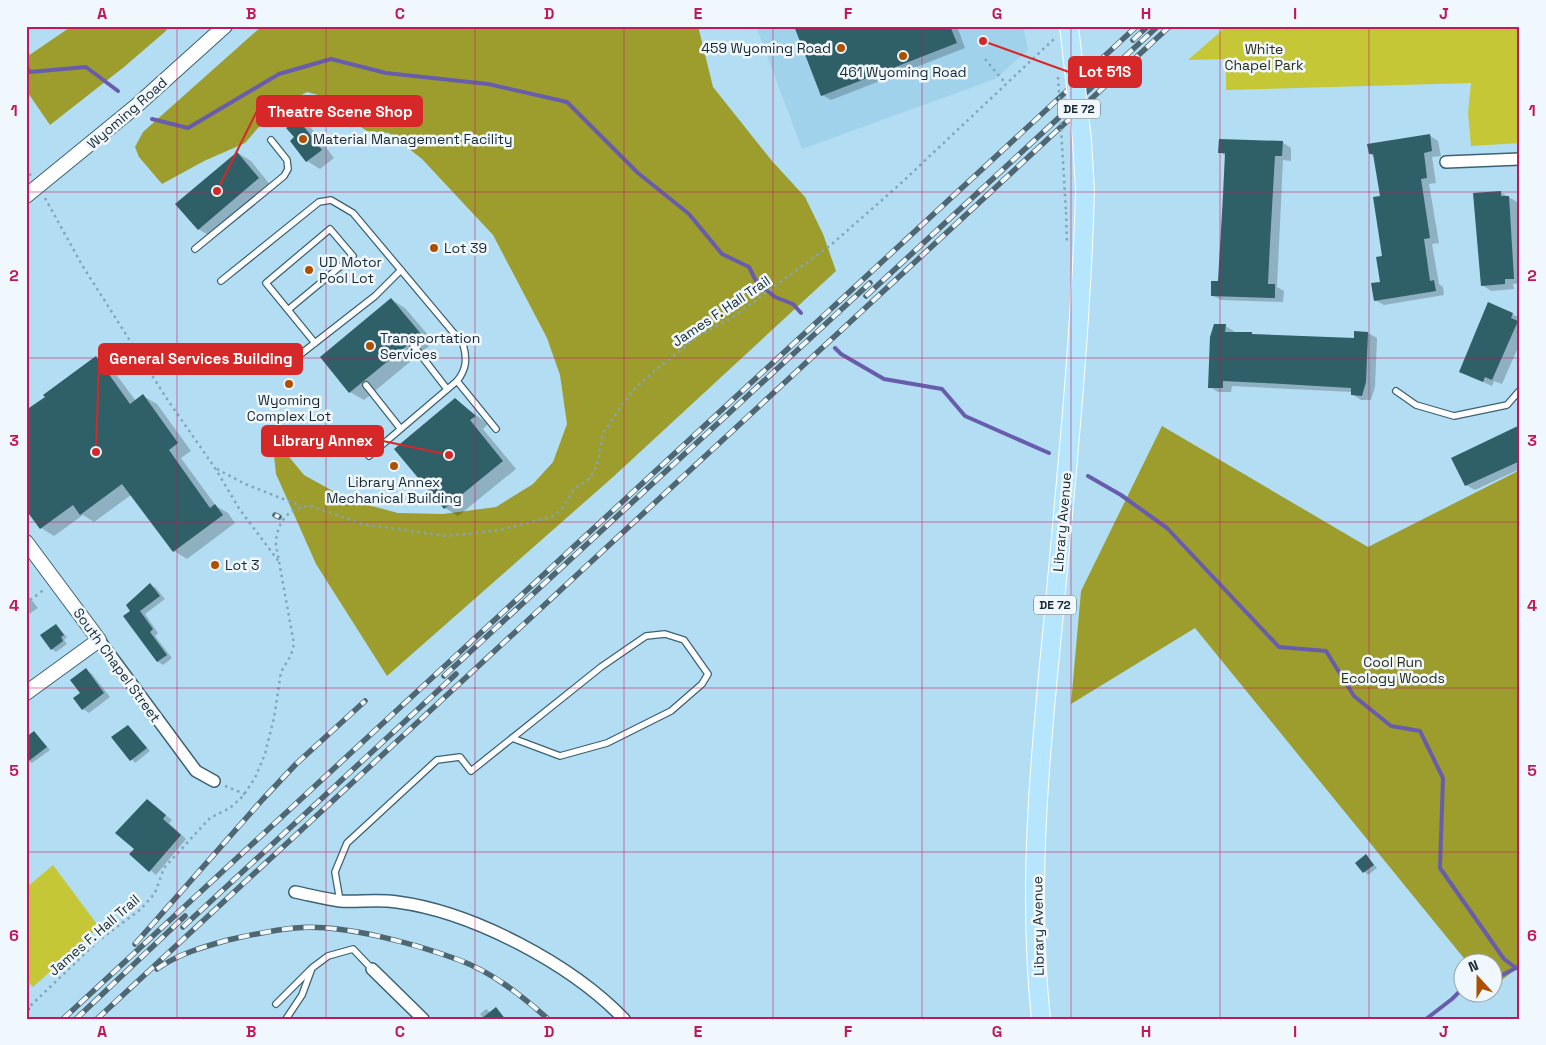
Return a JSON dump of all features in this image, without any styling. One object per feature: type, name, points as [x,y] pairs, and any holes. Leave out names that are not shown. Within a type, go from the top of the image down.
[{"type":"main road","name":"Library Avenue","points":[[1042,1019],[1036,917],[1038,782],[1075,387],[1082,288],[1085,191],[1082,140],[1065,30]]},
{"type":"street","name":"Wyoming Road","points":[[26,196],[135,107],[225,26]]},
{"type":"street","points":[[1446,162],[1520,158]]},
{"type":"street","name":"South Chapel Street","points":[[26,542],[196,771],[214,781]]},
{"type":"street","points":[[26,693],[99,640]]},
{"type":"street","points":[[295,892],[340,900],[398,902],[449,915],[503,934],[516,940],[579,980],[624,1019]]},
{"type":"street","points":[[372,969],[423,1019]]},
{"type":"lane","points":[[195,249],[284,176],[288,169],[287,160],[271,140]]},
{"type":"lane","points":[[221,281],[310,207],[319,202],[331,200],[353,213],[463,344],[466,366],[458,381],[369,456]]},
{"type":"lane","points":[[289,309],[354,256],[330,229],[266,283],[316,343]]},
{"type":"lane","points":[[288,364],[375,296],[401,270]]},
{"type":"lane","points":[[413,345],[447,389]]},
{"type":"lane","points":[[458,381],[496,428]]},
{"type":"lane","points":[[366,385],[400,428]]},
{"type":"lane","points":[[1396,391],[1416,405],[1454,416],[1507,405],[1520,390]]},
{"type":"lane","points":[[340,900],[335,872],[346,843],[437,760],[460,757],[471,771],[512,738],[601,667],[646,636],[664,634],[684,640],[708,674],[702,684],[670,711],[607,743],[560,756],[512,738]]},
{"type":"lane","points":[[276,1004],[312,968],[328,956],[353,949],[372,969]]},
{"type":"lane","points":[[286,1019],[302,995],[312,968]]},
{"type":"path","name":"James F. Hall Trail","points":[[215,468],[245,484],[302,506],[311,506],[362,524],[446,536],[500,530],[551,517],[561,510],[574,489],[590,478],[597,465],[603,433],[632,391],[698,336],[734,317],[832,244],[891,193],[1065,30]]},
{"type":"path","points":[[1054,37],[1055,46]]},
{"type":"path","points":[[985,59],[1006,84]]},
{"type":"path","points":[[1058,75],[1066,212]]},
{"type":"path","points":[[26,168],[29,173]]},
{"type":"path","points":[[46,201],[105,301],[215,468],[240,510],[280,564]]},
{"type":"path","points":[[280,564],[276,545],[278,529],[286,515],[302,506]]},
{"type":"path","name":"James F. Hall Trail","points":[[26,1010],[98,941],[141,909],[155,892],[164,868],[210,818],[230,808],[245,794],[255,778],[265,754],[274,718],[281,672],[294,644],[280,564]]},
{"type":"path","points":[[30,600],[46,588]]},
{"type":"path","points":[[214,781],[245,794]]},
{"type":"shaded area","points":[[756,26],[1023,26],[1028,50],[995,79],[802,149]]},
{"type":"green space","points":[[72,26],[164,26],[167,30],[124,67],[50,125],[26,90],[26,53],[28,56]]},
{"type":"green space","points":[[262,26],[698,26],[713,87],[772,161],[805,197],[823,234],[836,271],[613,477],[387,676],[316,564],[276,474],[274,455],[285,452],[304,475],[349,500],[398,513],[443,514],[496,507],[533,484],[553,462],[567,424],[560,375],[547,338],[493,235],[422,159],[389,133],[367,131],[344,116],[329,98],[307,92],[287,103],[258,128],[245,143],[204,161],[162,184],[139,157],[135,147],[143,132]]},
{"type":"green space","name":"White Chapel Park","points":[[1227,26],[1520,26],[1520,143],[1471,146],[1468,113],[1471,83],[1226,90],[1226,59],[1188,60]]},
{"type":"green space","name":"Cool Run Ecology Woods","points":[[1162,426],[1368,547],[1520,470],[1520,966],[1504,978],[1504,952],[1459,952],[1195,628],[1071,704],[1081,591]]},
{"type":"green space","points":[[53,865],[99,927],[33,987],[26,979],[26,888]]},
{"type":"building","name":"459 Wyoming Road","points":[[794,26],[950,26],[957,43],[821,96]]},
{"type":"building","name":"Material Management Facility","points":[[298,119],[322,150],[306,162],[290,141],[294,137],[286,128]]},
{"type":"building","points":[[1430,134],[1432,151],[1424,153],[1427,178],[1421,179],[1430,238],[1424,239],[1430,281],[1434,280],[1436,291],[1374,301],[1371,283],[1380,282],[1376,257],[1382,256],[1373,197],[1380,196],[1373,154],[1369,154],[1367,144]]},
{"type":"building","points":[[1219,139],[1283,141],[1282,156],[1275,156],[1270,242],[1268,284],[1275,284],[1275,298],[1211,296],[1211,281],[1218,281],[1223,195],[1225,153],[1218,153]]},
{"type":"building","points":[[237,152],[259,178],[198,230],[175,204]]},
{"type":"building","points":[[1501,191],[1501,196],[1509,196],[1514,279],[1505,279],[1505,284],[1481,286],[1473,193]]},
{"type":"building","name":"Transportation Services","points":[[391,298],[421,334],[349,393],[320,357]]},
{"type":"building","points":[[1488,302],[1513,313],[1511,318],[1518,321],[1492,380],[1485,377],[1483,382],[1459,372]]},
{"type":"building","points":[[1214,324],[1226,324],[1225,332],[1252,332],[1252,334],[1354,338],[1354,331],[1368,332],[1366,382],[1362,396],[1351,395],[1351,388],[1264,383],[1223,381],[1223,388],[1208,388],[1210,337]]},
{"type":"building","points":[[96,356],[130,404],[143,394],[178,443],[169,450],[210,508],[215,504],[223,515],[173,552],[122,484],[80,515],[73,505],[40,529],[26,510],[26,410]]},
{"type":"building","points":[[455,398],[476,416],[470,420],[503,461],[444,509],[394,449]]},
{"type":"building","points":[[1520,425],[1520,461],[1465,486],[1451,458]]},
{"type":"building","points":[[150,583],[160,596],[140,611],[153,629],[150,632],[167,655],[157,662],[123,616],[130,611],[126,605]]},
{"type":"building","points":[[56,624],[64,635],[61,637],[63,641],[51,650],[40,635]]},
{"type":"building","points":[[86,668],[104,693],[82,710],[73,698],[80,693],[70,680]]},
{"type":"building","points":[[128,725],[147,748],[130,761],[111,737]]},
{"type":"building","points":[[34,731],[47,747],[26,763],[26,737]]},
{"type":"building","points":[[147,799],[166,815],[163,819],[181,835],[149,872],[129,854],[134,849],[115,833]]},
{"type":"building","points":[[1366,854],[1374,865],[1363,873],[1355,863]]},
{"type":"building","points":[[496,1007],[505,1019],[481,1019]]},
{"type":"waterway","points":[[152,119],[188,128],[279,74],[331,59],[386,73],[488,84],[567,102],[638,173],[689,214],[722,254],[749,267],[756,281],[775,297],[793,304],[801,313]]},
{"type":"waterway","points":[[26,66],[30,72],[86,67],[118,91]]},
{"type":"waterway","points":[[835,348],[841,354],[884,379],[942,389],[965,416],[1049,453]]},
{"type":"waterway","points":[[1088,476],[1121,495],[1167,528],[1279,647],[1326,651],[1354,696],[1391,726],[1420,731],[1443,778],[1440,868],[1504,959],[1516,968]]},
{"type":"waterway","points":[[1504,974],[1520,966]]},
{"type":"waterway","points":[[1426,1019],[1454,997]]},
{"type":"railway","points":[[63,1019],[1137,26]]},
{"type":"railway","points":[[1133,40],[1148,26]]},
{"type":"railway","points":[[866,296],[1158,26]]},
{"type":"railway","points":[[97,1019],[1170,26]]},
{"type":"railway","points":[[444,676],[870,283]]},
{"type":"railway","points":[[275,515],[279,517]]},
{"type":"railway","points":[[183,927],[456,674]]},
{"type":"railway","points":[[135,944],[296,764],[365,701]]},
{"type":"railway","points":[[76,1019],[185,916]]},
{"type":"railway","points":[[157,969],[182,955],[228,940],[295,928],[334,929],[378,936],[441,954],[471,965],[506,985],[548,1019]]},
{"type":"place","name":"Lot 51S","points":[[983,41]]},
{"type":"place","name":"459 Wyoming Road","points":[[841,48]]},
{"type":"place","name":"461 Wyoming Road","points":[[903,56]]},
{"type":"place","name":"Material Management Facility","points":[[303,139]]},
{"type":"place","name":"Theatre Scene Shop","points":[[217,191]]},
{"type":"place","name":"Lot 39","points":[[434,248]]},
{"type":"place","name":"UD Motor Pool Lot","points":[[309,270]]},
{"type":"place","name":"Transportation Services","points":[[370,346]]},
{"type":"place","name":"Wyoming Complex Lot","points":[[289,384]]},
{"type":"place","name":"General Services Building","points":[[96,452]]},
{"type":"place","name":"Library Annex","points":[[449,455]]},
{"type":"place","name":"Library Annex Mechanical Building","points":[[394,466]]},
{"type":"place","name":"Lot 3","points":[[215,565]]}]
